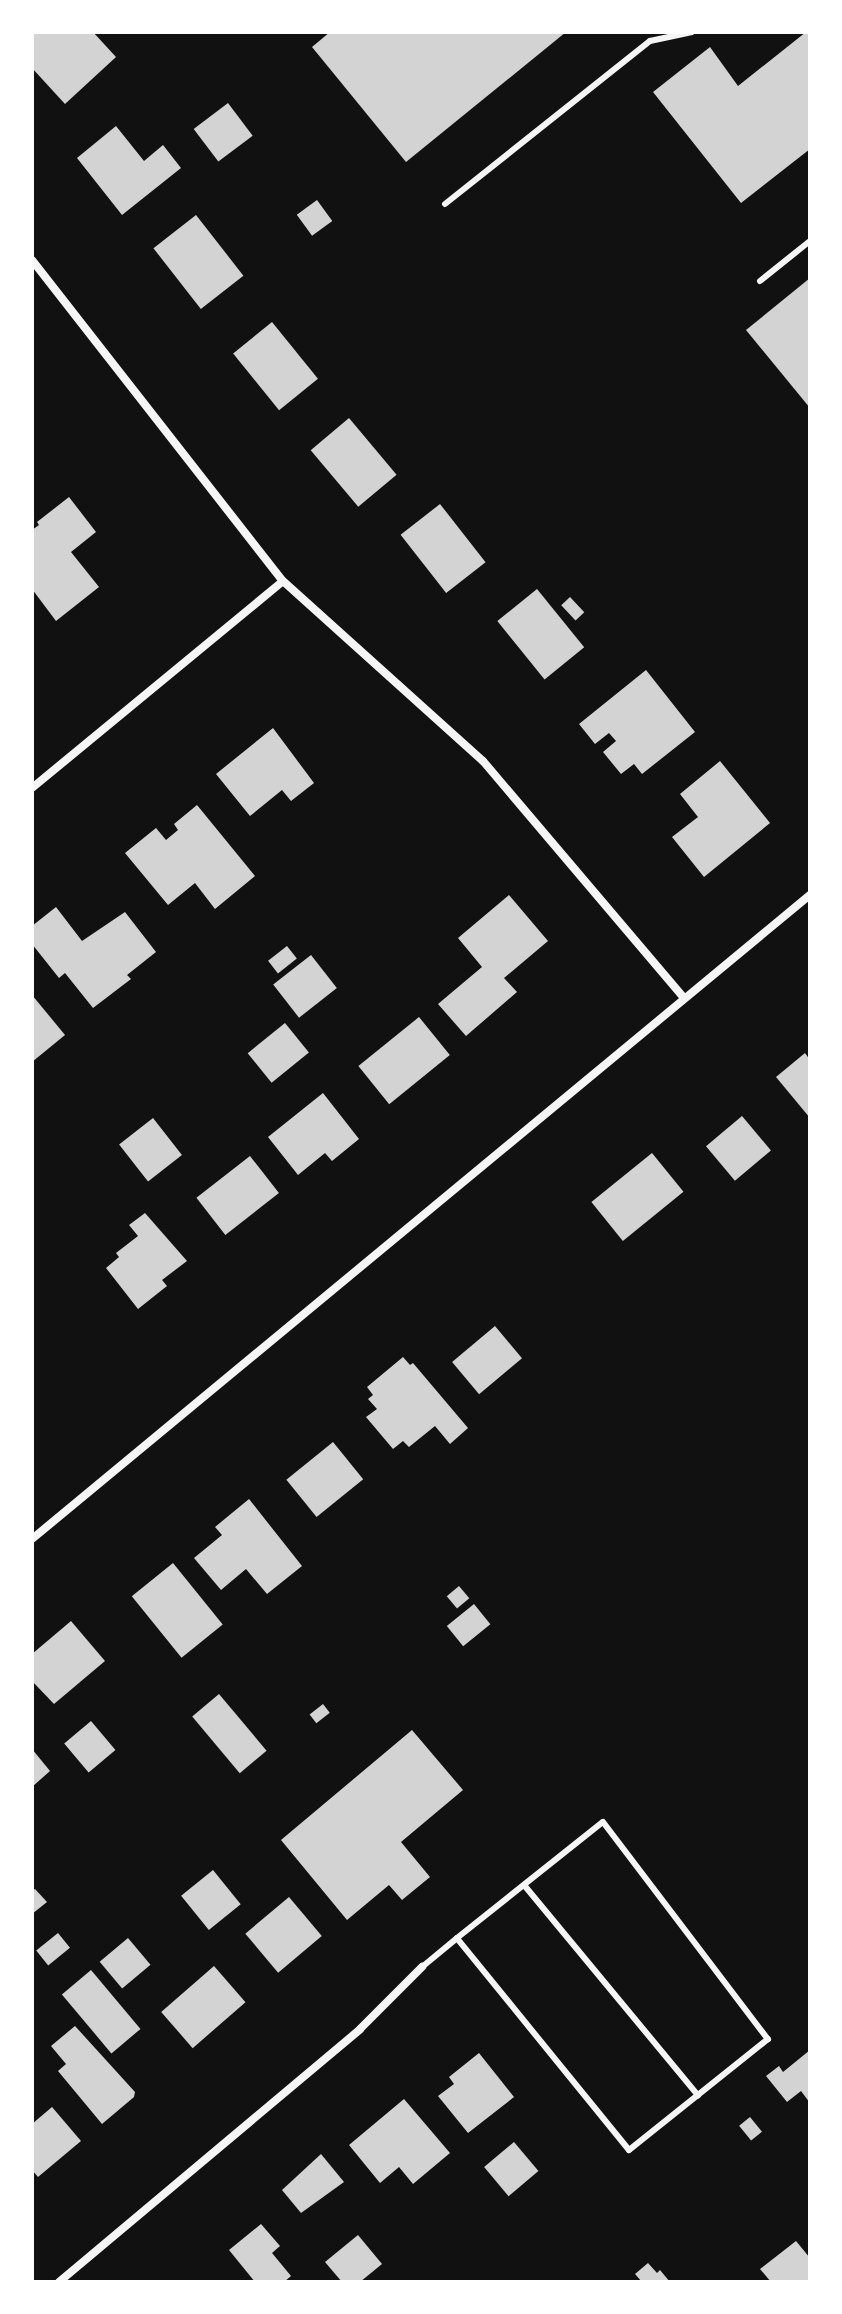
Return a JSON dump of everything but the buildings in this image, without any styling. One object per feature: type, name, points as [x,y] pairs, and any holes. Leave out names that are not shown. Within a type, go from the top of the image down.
[{"type":"street","points":[[32,260],[283,581],[483,761],[684,998]]},
{"type":"street","points":[[32,788],[283,581]]},
{"type":"street","points":[[32,1539],[810,895]]},
{"type":"street","points":[[59,2282],[360,2029],[422,1967]]},
{"type":"lane","points":[[445,204],[650,41],[692,32]]},
{"type":"lane","points":[[760,281],[810,241]]},
{"type":"lane","points":[[422,1967],[457,1938],[603,1822],[768,2039],[629,2150],[457,1938]]},
{"type":"lane","points":[[524,1885],[698,2095]]}]
